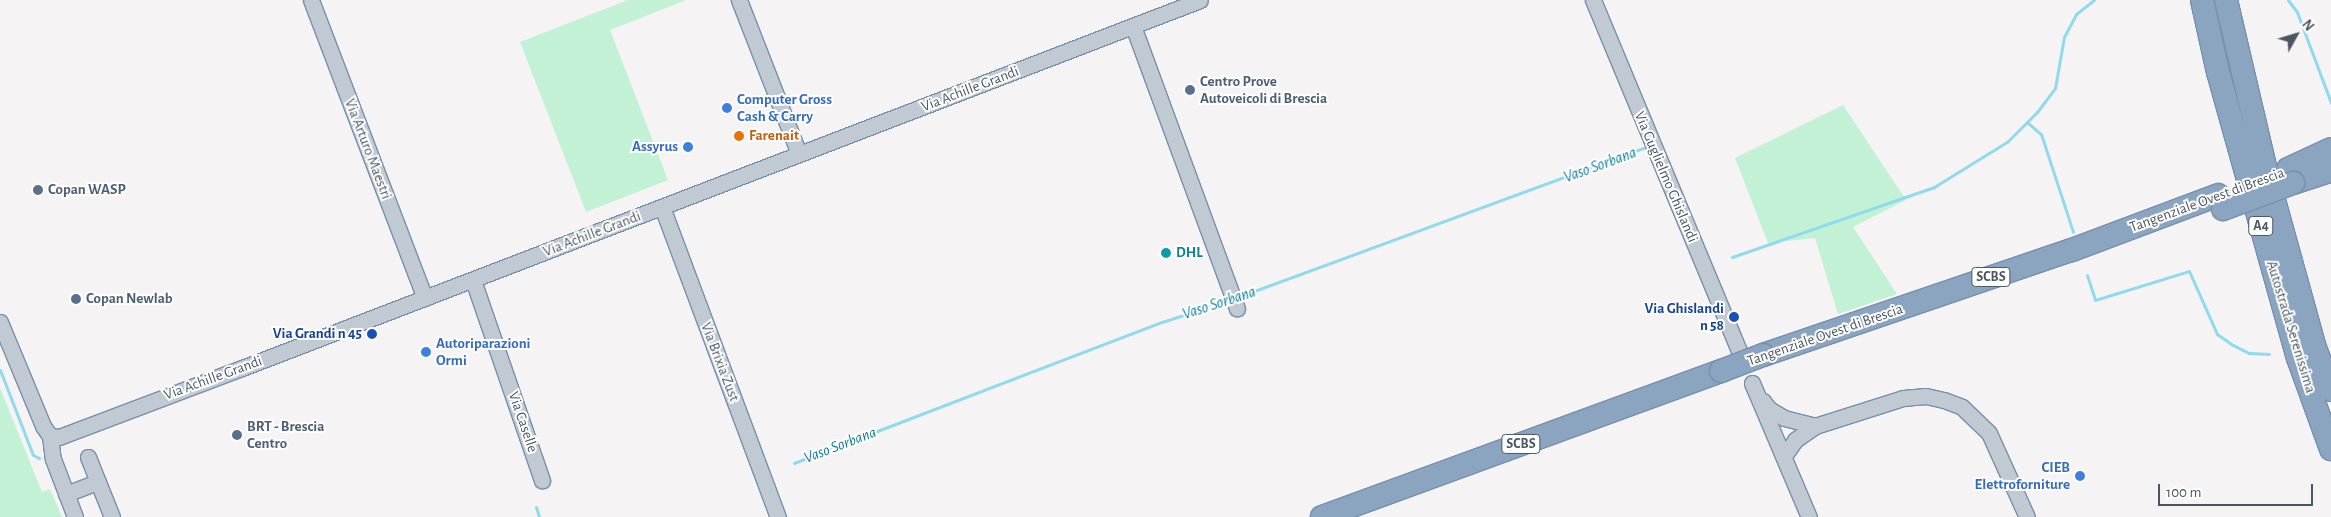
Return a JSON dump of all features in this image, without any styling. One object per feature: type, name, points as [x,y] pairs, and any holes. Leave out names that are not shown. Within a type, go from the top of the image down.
[{"type":"highway","name":"Autostrada Serenissima","points":[[2202,0],[2218,72],[2298,358],[2331,449]]},
{"type":"highway","name":"Autostrada Serenissima","points":[[2226,0],[2267,175],[2315,348],[2331,390]]},
{"type":"highway","points":[[2295,177],[2331,149]]},
{"type":"highway","name":"Tangenziale Ovest di Brescia","points":[[1322,517],[1724,377],[1760,375],[2072,250],[2295,177],[2331,158]]},
{"type":"highway","points":[[2295,177],[2331,172]]},
{"type":"highway","name":"Tangenziale Ovest di Brescia","points":[[1364,517],[1724,377]]},
{"type":"street","name":"Via Arturo Maestri","points":[[311,0],[425,298]]},
{"type":"street","points":[[739,0],[799,154]]},
{"type":"street","name":"Via Achille Grandi","points":[[50,436],[59,437],[473,280],[1199,0]]},
{"type":"street","name":"Via Guglielmo Ghislandi","points":[[1593,0],[1740,353]]},
{"type":"street","points":[[1132,26],[1237,308]]},
{"type":"street","name":"Via Brixia Zust","points":[[662,207],[778,517]]},
{"type":"street","name":"Via Caselle","points":[[473,280],[542,480]]},
{"type":"street","points":[[0,325],[43,426],[50,436],[52,459],[75,517]]},
{"type":"street","points":[[1760,375],[1770,409],[1784,418],[1815,426]]},
{"type":"street","points":[[1760,375],[1784,456],[1809,517]]},
{"type":"street","points":[[1784,456],[1795,440],[1815,426],[1903,398],[1926,396],[1944,400],[1962,408],[1979,421],[1989,433],[2027,517]]},
{"type":"street","points":[[88,457],[112,517]]},
{"type":"street","points":[[66,494],[98,482]]},
{"type":"green space","points":[[628,0],[686,0],[610,30],[668,180],[586,212],[520,42]]},
{"type":"green space","points":[[1843,105],[1906,200],[1853,227],[1897,294],[1838,314],[1815,238],[1768,243],[1735,158]]},
{"type":"green space","points":[[0,388],[42,492],[50,489],[62,517],[0,517]]},
{"type":"waterway","name":"Vaso Sorbana","points":[[1732,257],[1934,187],[2007,142],[2037,112],[2055,88],[2064,37],[2076,14],[2094,0]]},
{"type":"waterway","points":[[2288,0],[2297,12],[2331,103]]},
{"type":"waterway","points":[[2027,122],[2041,134],[2073,232]]},
{"type":"waterway","name":"Vaso Sorbana","points":[[1238,297],[1646,147]]},
{"type":"waterway","points":[[2087,275],[2095,300],[2189,271],[2217,334],[2249,353],[2269,354]]},
{"type":"waterway","name":"Vaso Sorbana","points":[[794,463],[1162,322],[1230,300]]},
{"type":"waterway","name":"Vaso Sorbana","points":[[0,370],[33,455],[39,458]]},
{"type":"waterway","name":"Vaso Sorbana","points":[[536,507],[539,517]]},
{"type":"place","name":"Centro Prove Autoveicoli di Brescia","points":[[1190,90]]},
{"type":"place","name":"Computer Gross Cash & Carry","points":[[727,108]]},
{"type":"place","name":"Farenait","points":[[739,136]]},
{"type":"place","name":"Assyrus","points":[[688,147]]},
{"type":"place","name":"Copan WASP","points":[[38,190]]},
{"type":"place","name":"DHL","points":[[1166,253]]},
{"type":"place","name":"Copan Newlab","points":[[76,299]]},
{"type":"place","name":"Via Ghislandi n 58","points":[[1734,317]]},
{"type":"place","name":"Via Grandi n 45","points":[[372,334]]},
{"type":"place","name":"Autoriparazioni Ormi","points":[[426,352]]},
{"type":"place","name":"BRT - Brescia Centro","points":[[237,435]]},
{"type":"place","name":"CIEB Elettroforniture","points":[[2080,476]]}]
